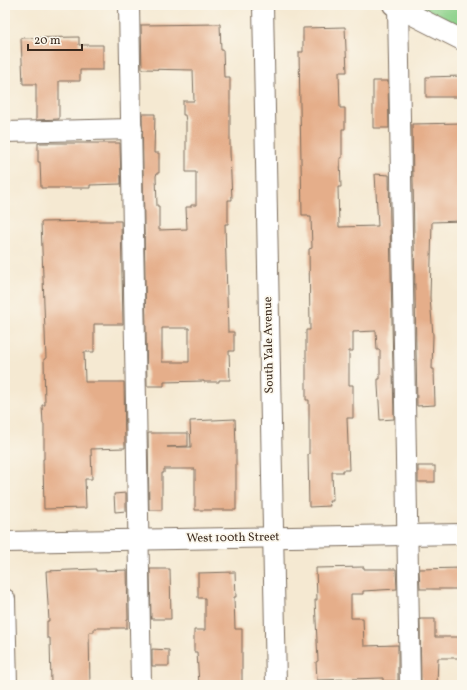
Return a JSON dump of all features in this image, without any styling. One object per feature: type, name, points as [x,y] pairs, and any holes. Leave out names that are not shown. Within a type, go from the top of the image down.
[{"type":"street","points":[[130,5],[141,685]]},
{"type":"street","name":"South Yale Avenue","points":[[263,5],[276,685]]},
{"type":"street","points":[[410,685],[396,6],[462,40]]},
{"type":"street","points":[[5,132],[132,129]]},
{"type":"street","name":"West 100th Street","points":[[5,542],[462,534]]},
{"type":"street","points":[[5,598],[7,685]]},
{"type":"green space","points":[[419,5],[462,5],[462,26],[436,15]]},
{"type":"building","points":[[220,24],[224,77],[230,77],[230,152],[232,200],[228,200],[228,224],[225,224],[228,332],[234,332],[234,351],[229,351],[230,380],[219,380],[219,382],[164,382],[164,386],[147,386],[142,114],[155,114],[154,153],[159,153],[159,173],[157,173],[156,176],[157,206],[159,206],[159,230],[187,229],[186,207],[196,205],[196,172],[186,172],[186,121],[185,115],[183,115],[183,101],[194,101],[193,70],[142,69],[141,25]],"holes":[[[162,328],[189,328],[189,362],[162,362]]]},
{"type":"building","points":[[345,27],[347,72],[339,72],[340,108],[345,108],[345,129],[342,129],[342,158],[340,158],[341,187],[338,187],[339,227],[378,226],[375,174],[389,175],[394,419],[380,420],[378,379],[380,379],[380,350],[377,350],[376,331],[353,332],[353,351],[349,351],[349,385],[353,385],[353,418],[347,418],[349,470],[343,470],[343,472],[332,472],[333,501],[329,501],[330,506],[309,507],[309,400],[306,400],[306,330],[310,330],[309,249],[312,248],[311,217],[308,217],[308,215],[302,215],[299,52],[303,52],[303,28]]},
{"type":"building","points":[[79,37],[79,45],[103,45],[103,70],[80,70],[80,81],[59,81],[59,119],[36,120],[36,84],[23,84],[21,38]]},
{"type":"building","points":[[462,76],[462,97],[426,97],[426,77]]},
{"type":"building","points":[[373,81],[388,81],[389,128],[373,128]]},
{"type":"building","points":[[462,123],[462,221],[432,222],[430,298],[433,335],[432,369],[434,369],[435,405],[417,406],[412,124]]},
{"type":"building","points":[[38,143],[120,143],[121,184],[90,185],[90,188],[41,188],[40,162],[38,162]]},
{"type":"building","points":[[121,221],[123,324],[94,324],[94,352],[84,352],[85,382],[124,382],[125,448],[91,449],[92,479],[85,479],[86,508],[44,509],[44,424],[42,405],[45,405],[44,359],[46,359],[41,222]]},
{"type":"building","points":[[235,419],[236,510],[195,510],[195,469],[164,469],[164,473],[162,473],[162,510],[149,510],[148,433],[188,433],[188,446],[167,447],[191,447],[190,421]]},
{"type":"building","points":[[418,466],[435,466],[435,482],[418,482]]},
{"type":"building","points":[[126,493],[126,511],[115,512],[114,494]]},
{"type":"building","points":[[364,567],[364,569],[396,569],[397,589],[363,591],[363,594],[351,594],[351,618],[363,618],[364,646],[398,645],[398,681],[383,681],[383,678],[317,680],[316,662],[318,661],[315,600],[317,600],[316,568]]},
{"type":"building","points":[[462,568],[462,589],[420,589],[419,569]]},
{"type":"building","points":[[96,569],[96,571],[127,570],[127,628],[94,628],[94,632],[89,632],[90,685],[51,685],[50,638],[47,638],[47,621],[49,621],[46,571]]},
{"type":"building","points":[[150,569],[170,569],[171,619],[151,619]]},
{"type":"building","points":[[235,572],[235,629],[242,629],[242,685],[199,685],[197,652],[194,652],[194,630],[205,630],[205,598],[198,598],[198,573]]},
{"type":"building","points":[[420,619],[435,619],[435,637],[462,637],[462,658],[438,658],[437,685],[421,685]]},
{"type":"building","points":[[152,649],[169,650],[169,666],[152,666]]}]
